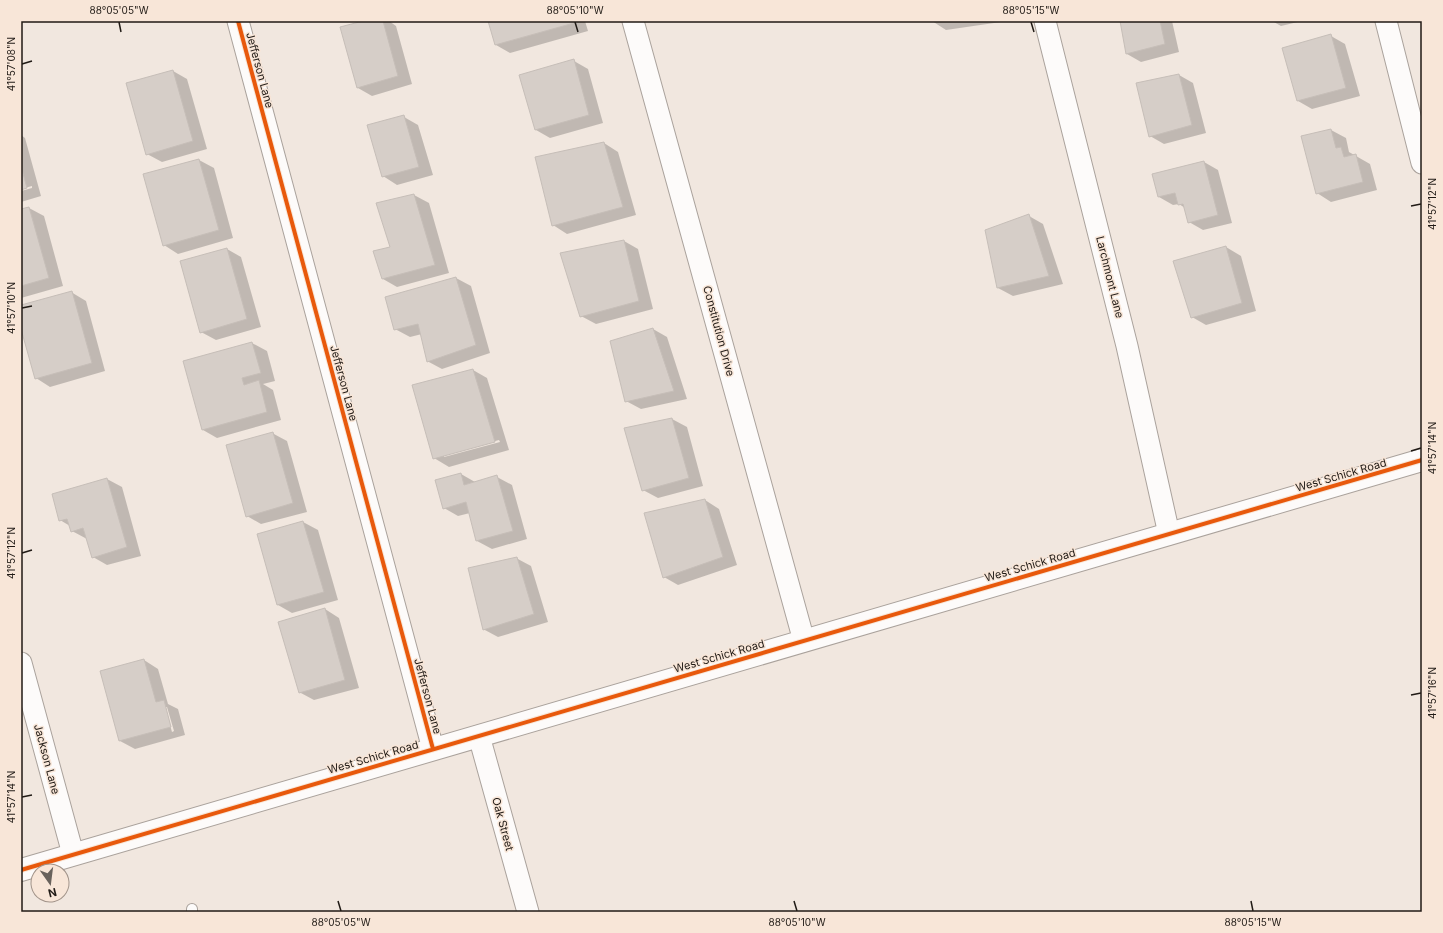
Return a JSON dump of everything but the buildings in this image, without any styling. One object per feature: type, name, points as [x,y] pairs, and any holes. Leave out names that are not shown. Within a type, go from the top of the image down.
[{"type":"street","name":"Jefferson Lane","points":[[238,21],[433,750]]},
{"type":"street","name":"Constitution Drive","points":[[633,21],[804,641]]},
{"type":"street","name":"Larchmont Lane","points":[[1045,21],[1127,346],[1169,534]]},
{"type":"street","points":[[1386,21],[1422,163]]},
{"type":"street","name":"West Schick Road","points":[[21,870],[1422,460]]},
{"type":"street","name":"Jackson Lane","points":[[21,663],[73,854]]},
{"type":"street","name":"Oak Street","points":[[479,736],[528,912]]},
{"type":"cycle path","points":[[238,21],[433,749]]},
{"type":"cycle path","points":[[21,870],[1422,460]]}]
